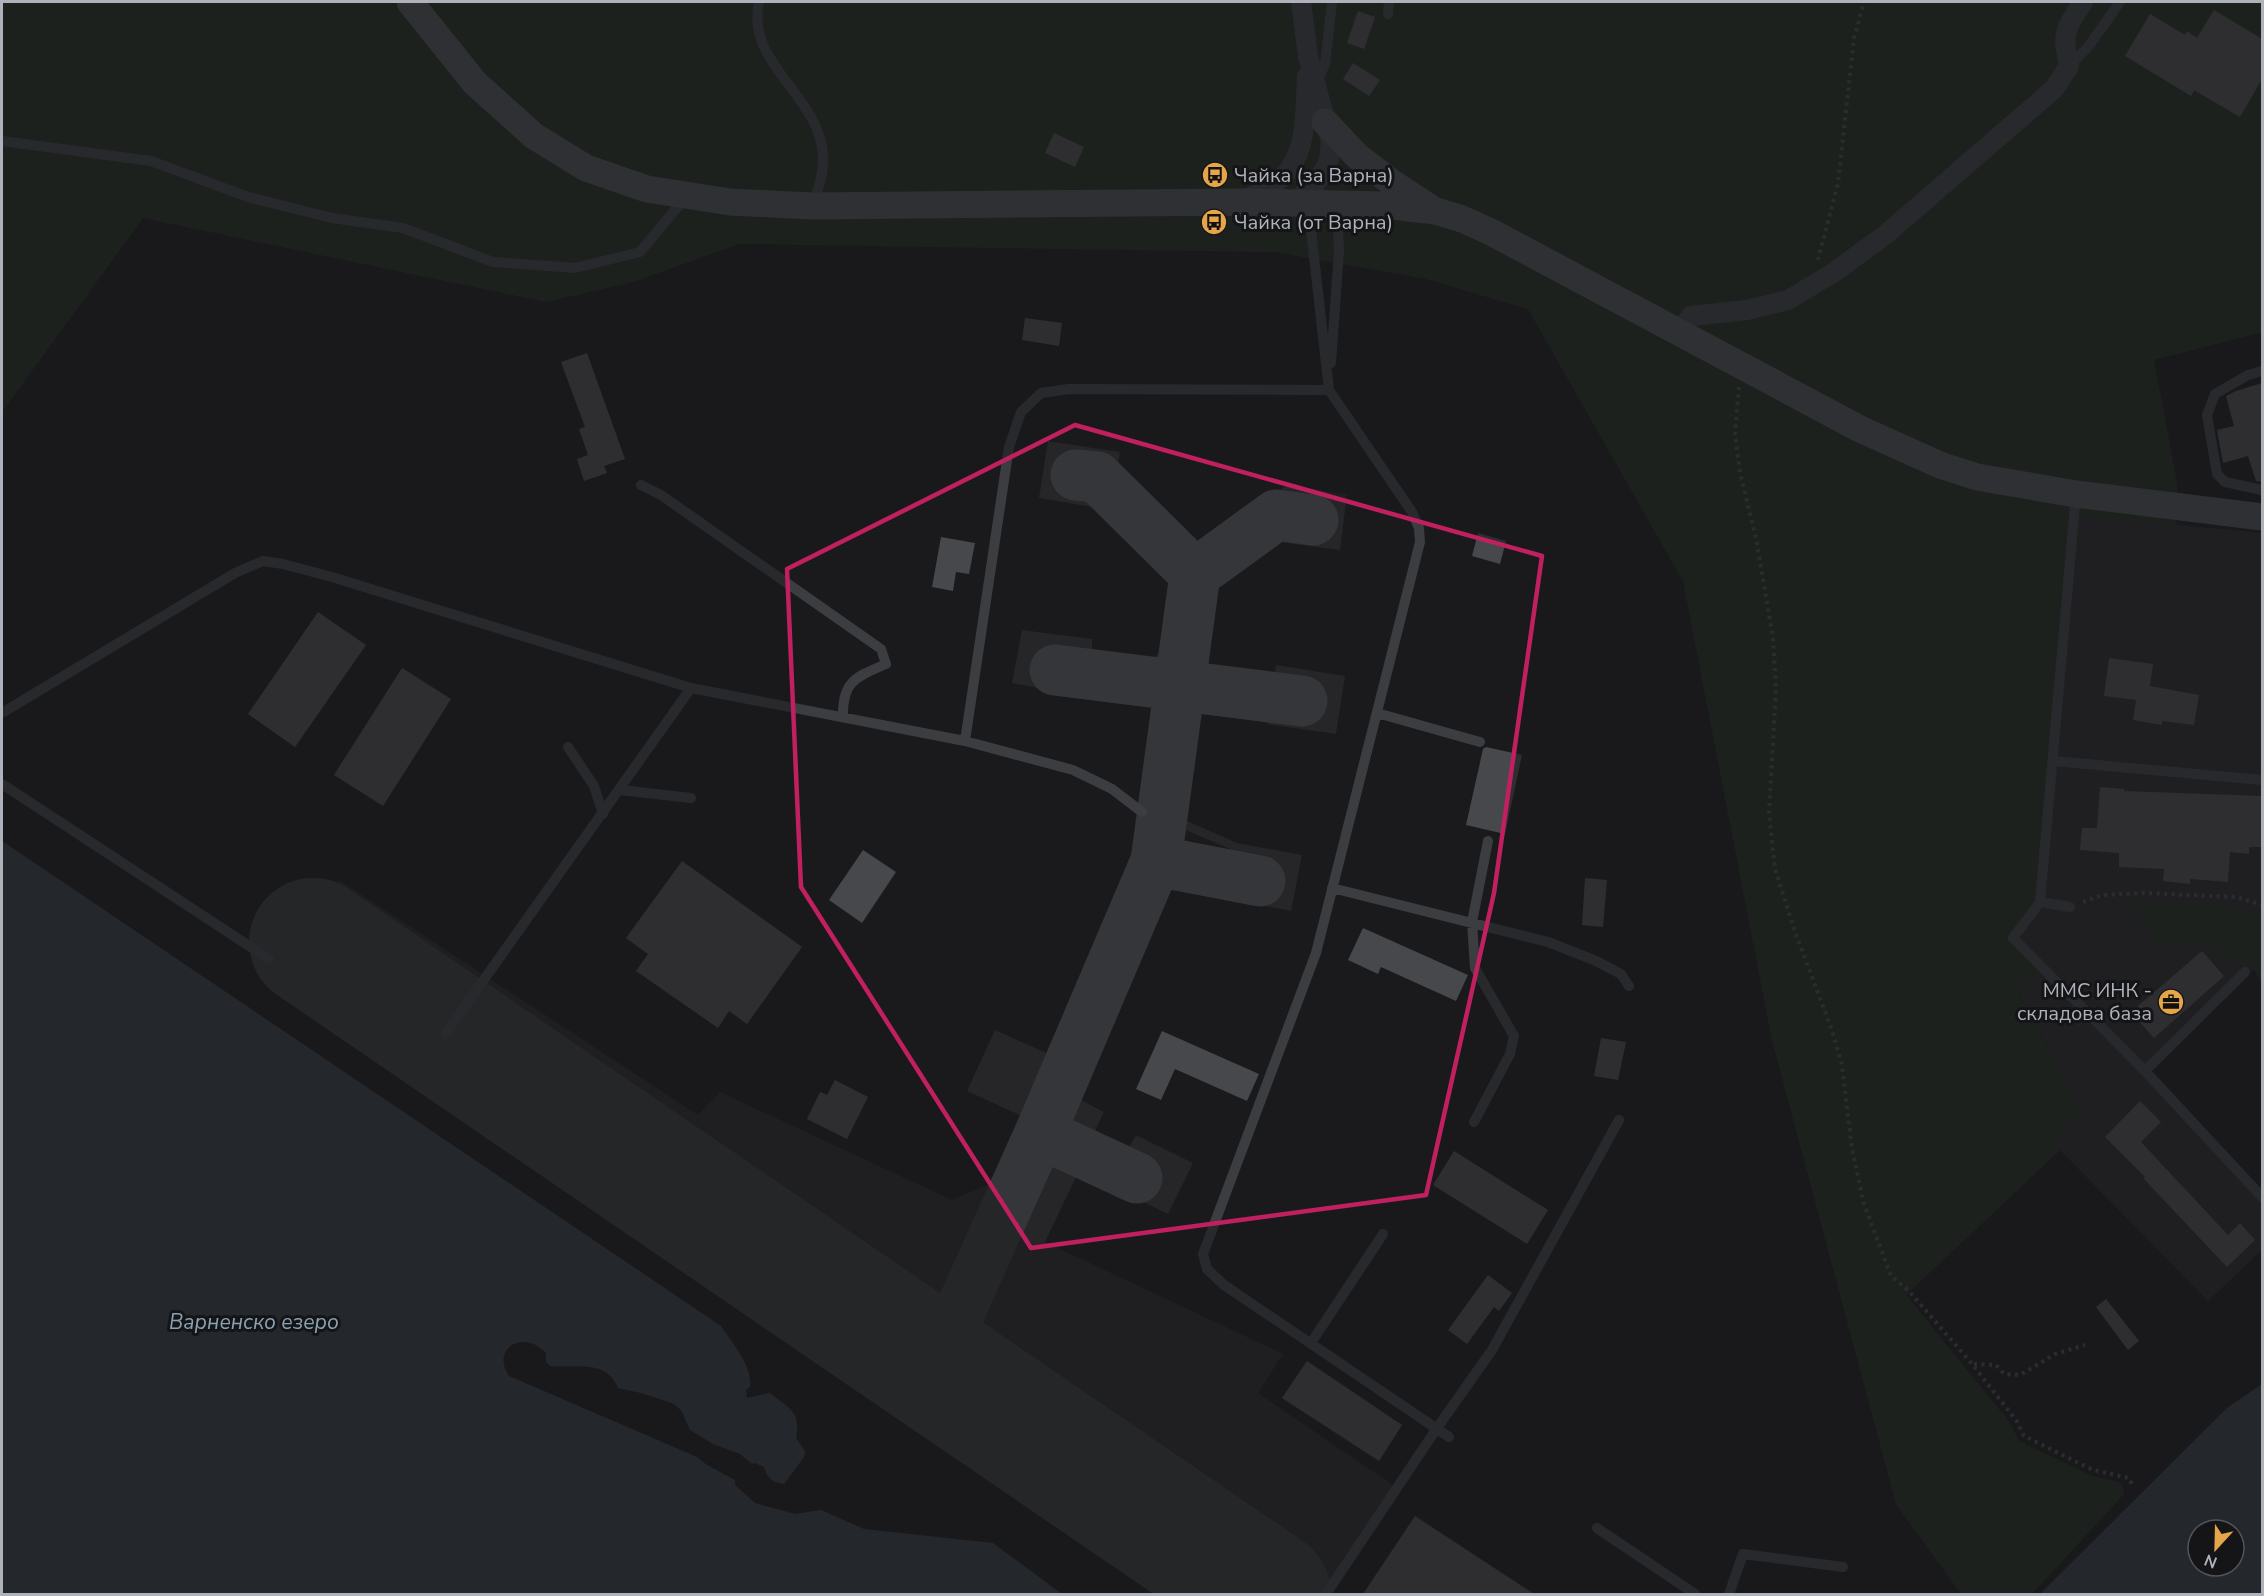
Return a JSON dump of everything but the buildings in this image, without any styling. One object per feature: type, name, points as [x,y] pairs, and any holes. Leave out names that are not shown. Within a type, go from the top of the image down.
[{"type":"street","points":[[410,2],[475,83],[534,136],[586,168],[647,189],[730,201],[812,206],[1242,202],[1306,197],[1336,204],[1383,205],[1436,211]]},
{"type":"street","points":[[1301,2],[1308,56],[1331,142],[1329,160],[1306,197]]},
{"type":"street","points":[[1680,331],[1691,316],[1747,310],[1788,300],[1833,273],[1885,235],[2054,89],[2069,66],[2064,32],[2082,2]]},
{"type":"street","points":[[1242,202],[1288,171],[1298,152],[1303,132],[1308,56]]},
{"type":"street","points":[[1325,122],[1357,156],[1391,182],[1436,211],[1491,232],[1860,429],[1940,465],[1977,477],[2076,494],[2262,517]]},
{"type":"street","points":[[1298,152],[1305,171],[1306,197]]},
{"type":"lane","points":[[759,2],[757,28],[762,46],[814,120],[823,156],[820,185],[812,206]]},
{"type":"lane","points":[[1315,87],[1325,64],[1332,2]]},
{"type":"lane","points":[[1388,14],[1389,2]]},
{"type":"lane","points":[[2069,66],[2088,47],[2120,2]]},
{"type":"lane","points":[[2,141],[151,160],[248,197],[332,218],[403,228],[493,262],[516,264],[575,268],[640,252],[686,196]]},
{"type":"lane","points":[[1306,197],[1329,390],[1412,512],[1419,528],[1420,542],[1316,953],[1203,1254],[1207,1269],[1224,1285],[1449,1437]]},
{"type":"lane","points":[[1329,390],[1339,251],[1336,204]]},
{"type":"lane","points":[[2262,372],[2248,375],[2215,394],[2207,415],[2217,474],[2224,482],[2262,490]]},
{"type":"lane","points":[[965,741],[1009,447],[1021,412],[1034,399],[1041,393],[1069,389],[1329,390]]},
{"type":"lane","points":[[641,485],[661,495],[881,649],[886,664],[857,677],[847,687],[842,701],[843,717]]},
{"type":"lane","points":[[2076,494],[2040,902],[2013,938],[2145,1071],[2262,1197]]},
{"type":"lane","points":[[2,713],[235,573],[263,561],[332,577],[691,688],[965,741],[1073,770],[1112,789],[1142,812]]},
{"type":"lane","points":[[446,1033],[691,688]]},
{"type":"lane","points":[[1377,713],[1480,742]]},
{"type":"lane","points":[[568,747],[594,786],[603,814]]},
{"type":"lane","points":[[2053,761],[2262,780]]},
{"type":"lane","points":[[2,784],[269,959]]},
{"type":"lane","points":[[620,790],[691,798]]},
{"type":"lane","points":[[1474,1122],[1510,1054],[1514,1036],[1475,968],[1472,922],[1488,841]]},
{"type":"lane","points":[[1332,888],[1548,942],[1622,974],[1629,986]]},
{"type":"lane","points":[[2040,902],[2070,907]]},
{"type":"lane","points":[[2145,1071],[2245,972]]},
{"type":"lane","points":[[1326,1594],[1492,1350],[1619,1120]]},
{"type":"lane","points":[[1311,1343],[1383,1234]]},
{"type":"lane","points":[[1597,1528],[1695,1594]]},
{"type":"lane","points":[[1729,1594],[1743,1554],[1843,1567]]},
{"type":"path","points":[[1811,286],[1838,183],[1854,38],[1864,2]]},
{"type":"path","points":[[1746,367],[1737,390],[1735,434],[1740,473],[1756,538],[1773,638],[1776,689],[1769,813],[1775,869],[1795,932],[1832,1030],[1842,1065],[1852,1149],[1864,1204],[1891,1276],[1909,1291],[1972,1364],[2016,1420],[2024,1436],[2093,1470],[2129,1478],[2132,1484]]},
{"type":"path","points":[[2070,907],[2102,895],[2144,893],[2237,897],[2262,905]]},
{"type":"path","points":[[1972,1364],[1996,1365],[2004,1374],[2020,1375],[2055,1353],[2085,1345]]},
{"type":"highlighted area","points":[[1075,425],[1542,556],[1494,893],[1426,1195],[1031,1248],[801,887],[787,569]]},
{"type":"shaded area","points":[[2,2],[2262,2],[2262,332],[2154,360],[2177,483],[2176,525],[2075,515],[2040,902],[2013,938],[2044,969],[2018,993],[2082,1111],[2051,1141],[2060,1150],[1906,1295],[2010,1423],[2019,1441],[2092,1476],[2122,1483],[2124,1494],[2032,1594],[1961,1594],[1896,1504],[1772,1040],[1683,581],[1528,309],[1426,279],[1275,252],[739,244],[633,282],[546,302],[143,218],[2,412]]},
{"type":"shaded area","points":[[1048,441],[1120,452],[1117,468],[1182,545],[1212,549],[1285,486],[1347,494],[1340,550],[1264,540],[1212,577],[1204,659],[1210,673],[1273,683],[1276,665],[1345,676],[1336,734],[1267,724],[1270,704],[1213,698],[1188,721],[1174,815],[1237,843],[1302,855],[1291,911],[1226,898],[1228,886],[1184,878],[1160,889],[1071,1095],[1104,1112],[1094,1133],[1128,1149],[1136,1135],[1193,1163],[1168,1214],[1079,1171],[1045,1242],[1283,1354],[1258,1393],[1397,1488],[1326,1594],[1207,1594],[258,975],[283,930],[339,880],[698,1115],[720,1092],[952,1200],[992,1183],[1022,1116],[967,1091],[995,1030],[1051,1055],[1136,862],[1144,797],[1160,716],[1142,691],[1091,685],[1075,695],[1012,683],[1022,630],[1092,639],[1092,654],[1151,661],[1167,645],[1175,573],[1119,513],[1039,498]],"holes":[[[1174,825],[1232,850],[1233,860],[1185,853],[1173,837]]]},
{"type":"shaded area","points":[[2075,515],[2262,533],[2262,969],[2245,972],[2145,1071],[2262,1197],[2262,1250],[2208,1301],[2051,1141],[2082,1111],[2018,992],[2013,938]]},
{"type":"shaded area","points":[[2123,899],[2262,911],[2262,981],[2250,961],[2233,963],[2207,941],[2158,942]]},
{"type":"water","name":"Варненско езеро","points":[[2,841],[721,1326],[741,1355],[748,1371],[750,1387],[746,1390],[747,1398],[770,1393],[792,1411],[797,1421],[796,1438],[805,1451],[804,1457],[784,1484],[776,1482],[768,1477],[764,1467],[752,1464],[740,1454],[713,1444],[690,1430],[681,1410],[672,1403],[618,1388],[613,1379],[598,1369],[580,1366],[550,1366],[546,1362],[546,1353],[528,1343],[520,1342],[507,1350],[504,1366],[509,1376],[697,1457],[735,1480],[735,1485],[755,1503],[795,1514],[821,1510],[864,1529],[993,1543],[1062,1594],[2,1594]]},
{"type":"water","points":[[2262,1384],[2262,1594],[2040,1594],[2227,1408]]},
{"type":"taxiway","points":[[1076,475],[1097,477],[1195,574]]},
{"type":"taxiway","points":[[935,1367],[1040,1133],[1156,861],[1195,574],[1276,515],[1313,520]]},
{"type":"taxiway","points":[[1055,670],[1302,701]]},
{"type":"taxiway","points":[[1156,861],[1260,881]]},
{"type":"taxiway","points":[[1040,1133],[1137,1178]]},
{"type":"runway","points":[[313,942],[1267,1594]]},
{"type":"place","name":"Чайка (за Варна)","points":[[1215,175]]},
{"type":"place","name":"Чайка (от Варна)","points":[[1214,222]]},
{"type":"place","name":"ММС ИНК - складова база","points":[[2171,1002]]}]
